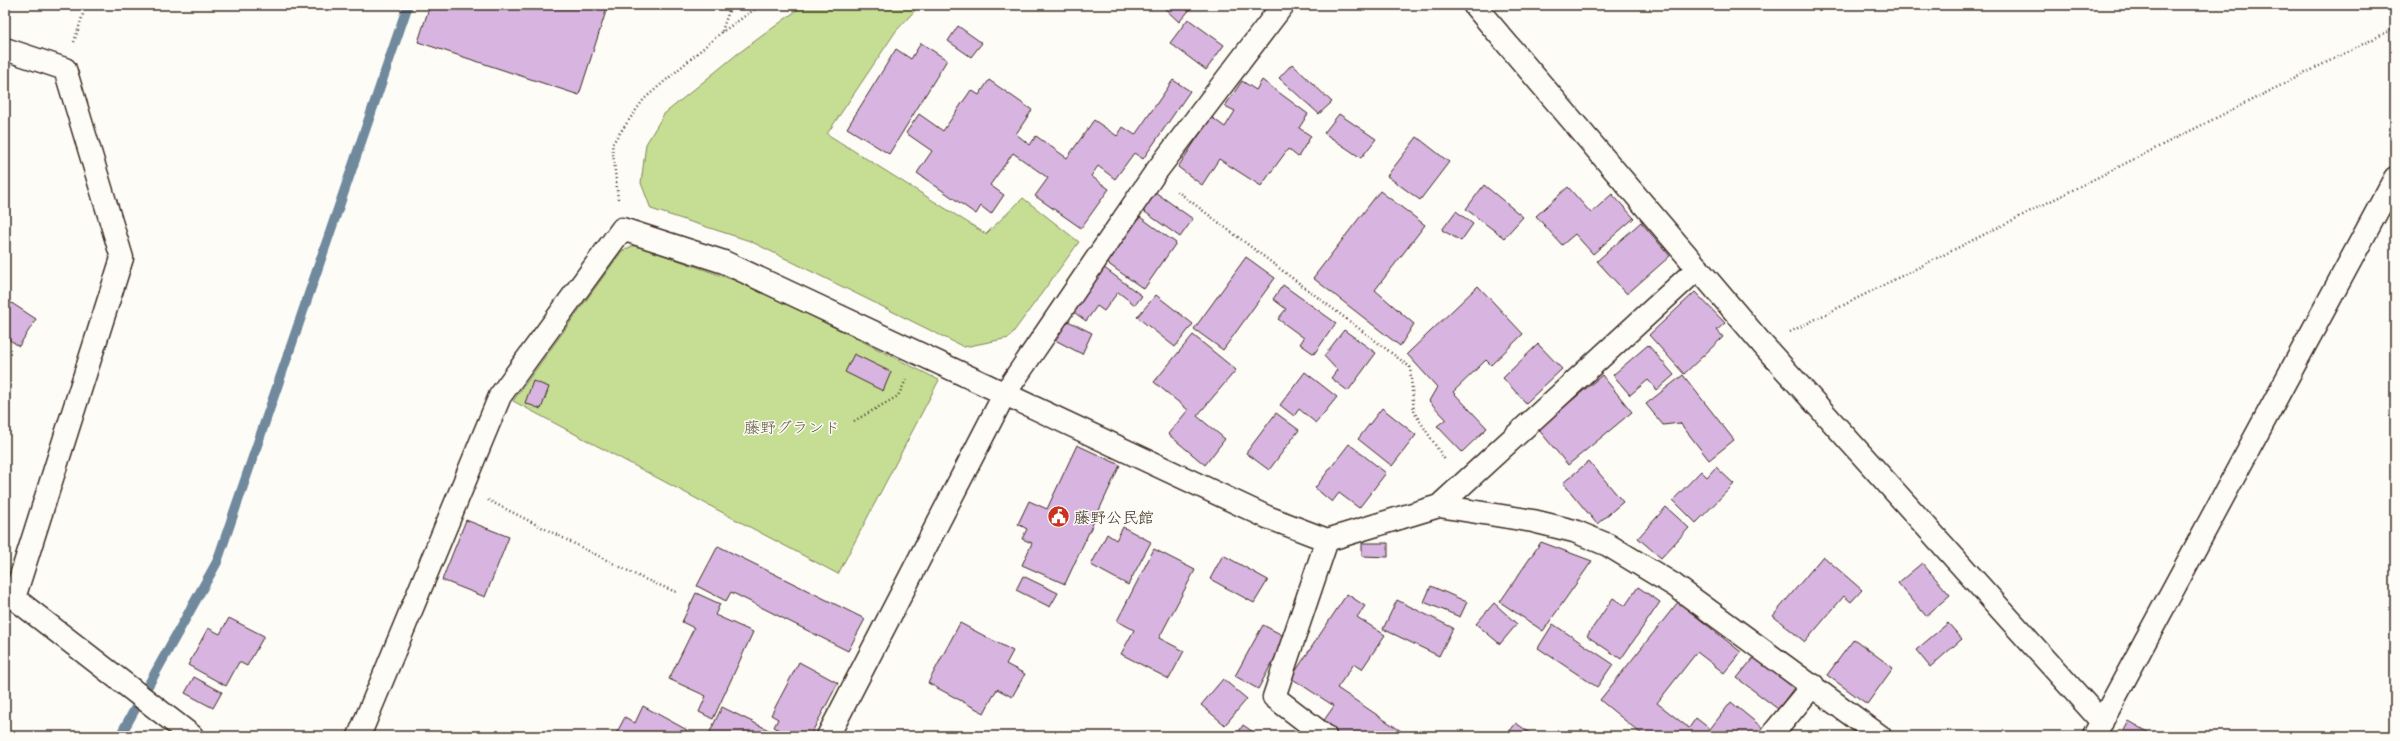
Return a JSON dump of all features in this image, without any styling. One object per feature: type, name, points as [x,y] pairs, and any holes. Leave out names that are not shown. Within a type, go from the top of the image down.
[{"type":"street","points":[[828,736],[1004,393],[1155,173],[1283,5]]},
{"type":"street","points":[[1474,5],[1763,345],[2098,729],[2395,178]]},
{"type":"street","points":[[5,49],[65,68],[122,258],[10,594],[192,736]]},
{"type":"street","points":[[359,736],[500,396],[622,229],[724,262],[1267,517],[1326,540],[1439,506],[1534,521],[1574,531],[1608,545],[1674,585],[1814,685],[1880,736]]},
{"type":"street","points":[[1439,506],[1698,268]]},
{"type":"street","points":[[1325,736],[1274,698],[1326,540]]},
{"type":"street","points":[[1771,736],[1814,685]]},
{"type":"path","points":[[65,68],[86,5]]},
{"type":"path","points":[[722,32],[731,5]]},
{"type":"path","points":[[622,229],[612,144],[644,99],[722,32],[761,5]]},
{"type":"path","points":[[1763,345],[2395,28]]},
{"type":"path","points":[[1155,173],[1410,367],[1414,412],[1461,485]]},
{"type":"path","points":[[854,421],[898,396],[920,353]]},
{"type":"path","points":[[463,487],[642,578],[676,592]]},
{"type":"green space","points":[[804,5],[920,5],[896,31],[827,134],[986,234],[1023,198],[1079,242],[1009,338],[964,347],[750,241],[651,209],[641,183],[646,144],[664,114],[736,55]]},
{"type":"green space","name":"藤野グランド","points":[[635,245],[756,288],[939,380],[838,574],[513,401],[622,251]]},
{"type":"building","points":[[430,5],[608,5],[579,95],[418,42]]},
{"type":"building","points":[[1161,5],[1194,5],[1179,22]]},
{"type":"building","points":[[1188,19],[1224,45],[1206,70],[1170,43]]},
{"type":"building","points":[[958,26],[982,43],[971,57],[948,41]]},
{"type":"building","points":[[921,43],[947,60],[889,154],[847,128],[896,49],[911,59]]},
{"type":"building","points":[[1292,64],[1332,102],[1319,114],[1279,78]]},
{"type":"building","points":[[989,80],[1032,110],[1016,134],[1030,145],[1036,136],[1067,158],[1094,120],[1117,136],[1123,127],[1135,135],[1173,80],[1190,91],[1143,159],[1134,153],[1115,179],[1098,166],[1091,176],[1109,189],[1081,228],[1035,196],[1048,178],[1013,153],[990,185],[1004,195],[991,214],[981,206],[976,214],[917,173],[932,151],[906,133],[919,114],[943,131],[971,90],[979,95]]},
{"type":"building","points":[[1262,80],[1308,114],[1299,128],[1311,136],[1298,157],[1288,149],[1261,186],[1219,159],[1202,185],[1178,167],[1211,117],[1225,127],[1235,111],[1225,106],[1242,81],[1256,90]]},
{"type":"building","points":[[1339,114],[1376,139],[1361,158],[1324,133]]},
{"type":"building","points":[[1417,137],[1449,162],[1420,200],[1387,176]]},
{"type":"building","points":[[1484,185],[1523,217],[1504,238],[1466,209]]},
{"type":"building","points":[[1568,187],[1591,213],[1612,194],[1634,218],[1593,254],[1575,234],[1562,245],[1536,216]]},
{"type":"building","points":[[1380,191],[1425,225],[1375,290],[1414,324],[1400,346],[1313,278]]},
{"type":"building","points":[[1155,192],[1193,219],[1180,237],[1142,210]]},
{"type":"building","points":[[1456,211],[1473,224],[1461,241],[1442,230]]},
{"type":"building","points":[[1140,217],[1176,243],[1144,289],[1107,263]]},
{"type":"building","points":[[1641,222],[1670,256],[1627,294],[1597,261]]},
{"type":"building","points":[[1246,257],[1275,278],[1223,350],[1194,329]]},
{"type":"building","points":[[1103,267],[1142,296],[1135,305],[1118,292],[1104,311],[1097,306],[1086,321],[1071,310]]},
{"type":"building","points":[[1283,285],[1336,323],[1314,354],[1300,344],[1304,338],[1278,319],[1286,309],[1273,299]]},
{"type":"building","points":[[1478,286],[1523,334],[1491,365],[1486,360],[1453,392],[1487,428],[1462,452],[1437,426],[1446,419],[1429,401],[1437,387],[1407,354]]},
{"type":"building","points":[[1695,292],[1725,323],[1717,330],[1723,337],[1684,374],[1649,335]]},
{"type":"building","points":[[1156,295],[1193,324],[1175,347],[1137,317]]},
{"type":"building","points":[[7,300],[36,319],[19,346],[5,337]]},
{"type":"building","points":[[1066,320],[1092,333],[1082,354],[1055,340]]},
{"type":"building","points":[[1344,330],[1376,353],[1348,391],[1331,378],[1337,370],[1324,356]]},
{"type":"building","points":[[1193,335],[1236,370],[1197,416],[1225,439],[1205,465],[1168,434],[1188,410],[1154,382]]},
{"type":"building","points":[[1538,344],[1562,369],[1526,403],[1503,378]]},
{"type":"building","points":[[1648,345],[1674,375],[1657,390],[1648,380],[1630,395],[1613,375]]},
{"type":"building","points":[[854,354],[891,372],[883,391],[845,372]]},
{"type":"building","points":[[1305,372],[1337,397],[1316,423],[1299,409],[1294,416],[1280,405]]},
{"type":"building","points":[[1602,375],[1632,412],[1568,465],[1538,429]]},
{"type":"building","points":[[1683,375],[1734,440],[1709,460],[1680,423],[1663,425],[1646,404]]},
{"type":"building","points":[[533,381],[549,387],[541,409],[525,403]]},
{"type":"building","points":[[1382,408],[1416,435],[1392,466],[1358,439]]},
{"type":"building","points":[[1276,413],[1299,430],[1269,470],[1246,453]]},
{"type":"building","points":[[1349,444],[1386,473],[1359,508],[1339,493],[1332,502],[1315,488]]},
{"type":"building","name":"藤野公民館","points":[[1077,445],[1120,465],[1065,584],[1022,565],[1032,543],[1022,539],[1027,529],[1018,524],[1029,501],[1047,509]]},
{"type":"building","points":[[1589,461],[1623,502],[1597,524],[1563,483]]},
{"type":"building","points":[[1716,467],[1734,484],[1696,523],[1673,500],[1701,471],[1707,477]]},
{"type":"building","points":[[1666,507],[1689,528],[1661,558],[1638,538]]},
{"type":"building","points":[[466,520],[509,537],[485,597],[442,580]]},
{"type":"building","points":[[1123,527],[1151,542],[1128,585],[1091,565],[1107,534],[1116,540]]},
{"type":"building","points":[[1541,542],[1592,561],[1543,631],[1500,602]]},
{"type":"building","points":[[1362,543],[1388,543],[1388,557],[1362,556]]},
{"type":"building","points":[[718,546],[865,619],[848,651],[731,592],[726,601],[697,586]]},
{"type":"building","points":[[1154,549],[1195,570],[1159,638],[1184,651],[1169,679],[1121,654],[1134,630],[1117,621]]},
{"type":"building","points":[[1223,555],[1268,580],[1254,603],[1210,579]]},
{"type":"building","points":[[1823,556],[1862,590],[1851,602],[1844,596],[1805,642],[1773,616]]},
{"type":"building","points":[[1922,563],[1950,595],[1926,616],[1898,583]]},
{"type":"building","points":[[1023,576],[1058,593],[1050,607],[1016,590]]},
{"type":"building","points":[[1431,586],[1467,602],[1460,617],[1424,602]]},
{"type":"building","points":[[1638,587],[1660,602],[1621,659],[1587,636],[1613,598],[1625,606]]},
{"type":"building","points":[[696,593],[720,604],[715,615],[753,632],[713,719],[699,712],[706,696],[669,679],[694,628],[682,622]]},
{"type":"building","points":[[1347,594],[1365,606],[1357,617],[1385,635],[1362,669],[1354,664],[1337,688],[1401,731],[1398,736],[1336,736],[1320,726],[1334,706],[1291,678]]},
{"type":"building","points":[[1397,600],[1453,628],[1439,656],[1383,629]]},
{"type":"building","points":[[1678,602],[1741,652],[1724,673],[1697,652],[1657,703],[1689,728],[1696,718],[1710,729],[1731,702],[1764,729],[1759,736],[1644,736],[1600,700]]},
{"type":"building","points":[[1494,603],[1517,624],[1500,644],[1476,624]]},
{"type":"building","points":[[229,618],[264,636],[247,666],[239,662],[226,686],[188,665],[208,628],[220,634]]},
{"type":"building","points":[[960,623],[1013,651],[1006,664],[1025,674],[1012,697],[997,689],[984,713],[928,683]]},
{"type":"building","points":[[1948,623],[1962,639],[1930,667],[1916,650]]},
{"type":"building","points":[[1553,624],[1613,664],[1597,687],[1538,648]]},
{"type":"building","points":[[1263,625],[1286,637],[1258,689],[1235,676]]},
{"type":"building","points":[[1854,639],[1893,668],[1867,704],[1827,675]]},
{"type":"building","points":[[1754,657],[1794,688],[1778,709],[1737,678]]},
{"type":"building","points":[[799,662],[838,683],[810,736],[790,736],[774,727],[778,719],[771,715]]},
{"type":"building","points":[[194,677],[222,692],[213,708],[185,693]]},
{"type":"building","points":[[1223,679],[1247,699],[1225,725],[1201,705]]},
{"type":"building","points":[[643,706],[687,730],[683,736],[615,736],[625,717],[635,723]]},
{"type":"building","points":[[722,707],[781,736],[708,736]]},
{"type":"building","points":[[2129,721],[2155,736],[2121,736]]},
{"type":"building","points":[[1516,723],[1534,736],[1506,736]]},
{"type":"building","points":[[1243,725],[1259,736],[1236,736]]},
{"type":"waterway","points":[[120,736],[217,562],[408,5]]},
{"type":"place","name":"藤野公民館","points":[[1059,517]]}]
